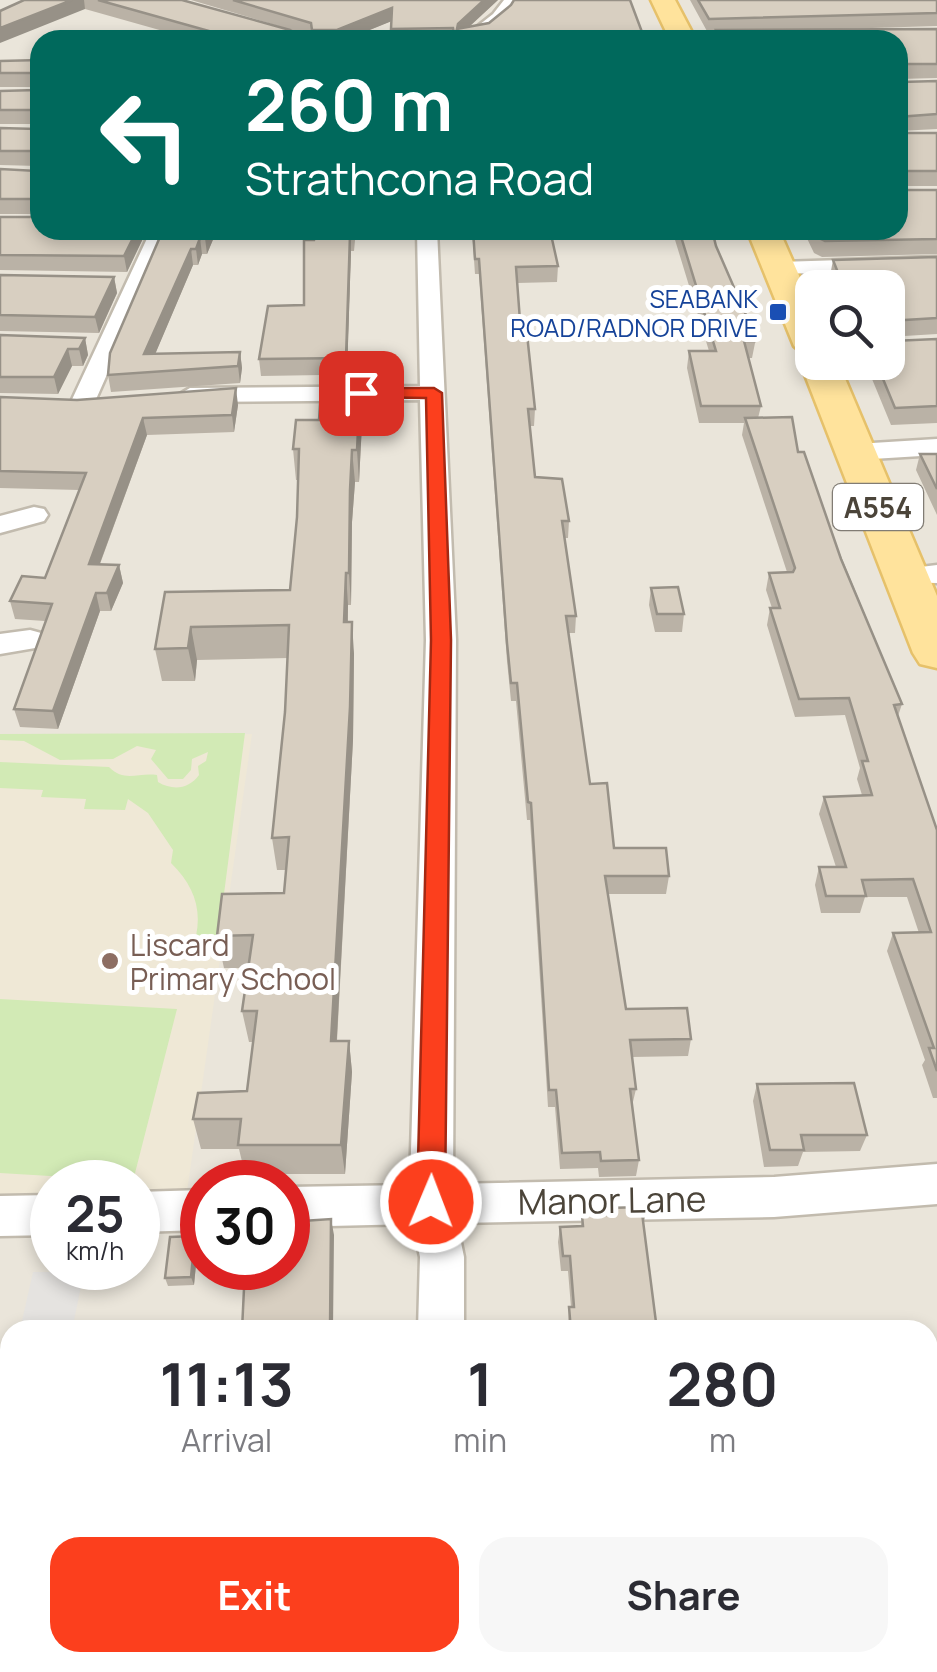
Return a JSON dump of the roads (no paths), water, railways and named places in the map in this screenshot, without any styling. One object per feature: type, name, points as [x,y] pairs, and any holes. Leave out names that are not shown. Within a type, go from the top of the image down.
[{"type":"main road","points":[[663,0],[678,30]]},
{"type":"main road","points":[[767,240],[795,305]]},
{"type":"main road","name":"A554","points":[[826,380],[856,452],[922,575],[937,652]]},
{"type":"street","points":[[481,30],[499,17],[512,0]]},
{"type":"street","points":[[82,406],[112,344],[128,283],[155,240]]},
{"type":"street","points":[[427,240],[441,640],[431,1202],[442,1258],[441,1320]]},
{"type":"street","points":[[780,268],[937,263]]},
{"type":"street","points":[[75,343],[112,344]]},
{"type":"street","points":[[166,397],[434,393]]},
{"type":"street","points":[[49,405],[115,402]]},
{"type":"street","points":[[856,452],[937,447]]},
{"type":"street","points":[[0,525],[34,515]]},
{"type":"street","name":"Manor Lane","points":[[310,1206],[774,1197],[937,1184]]},
{"type":"street","points":[[0,1216],[30,1215]]},
{"type":"place","name":"SEABANK ROAD/RADNOR DRIVE","points":[[778,312]]},
{"type":"place","name":"Liscard Primary School","points":[[110,961]]}]
